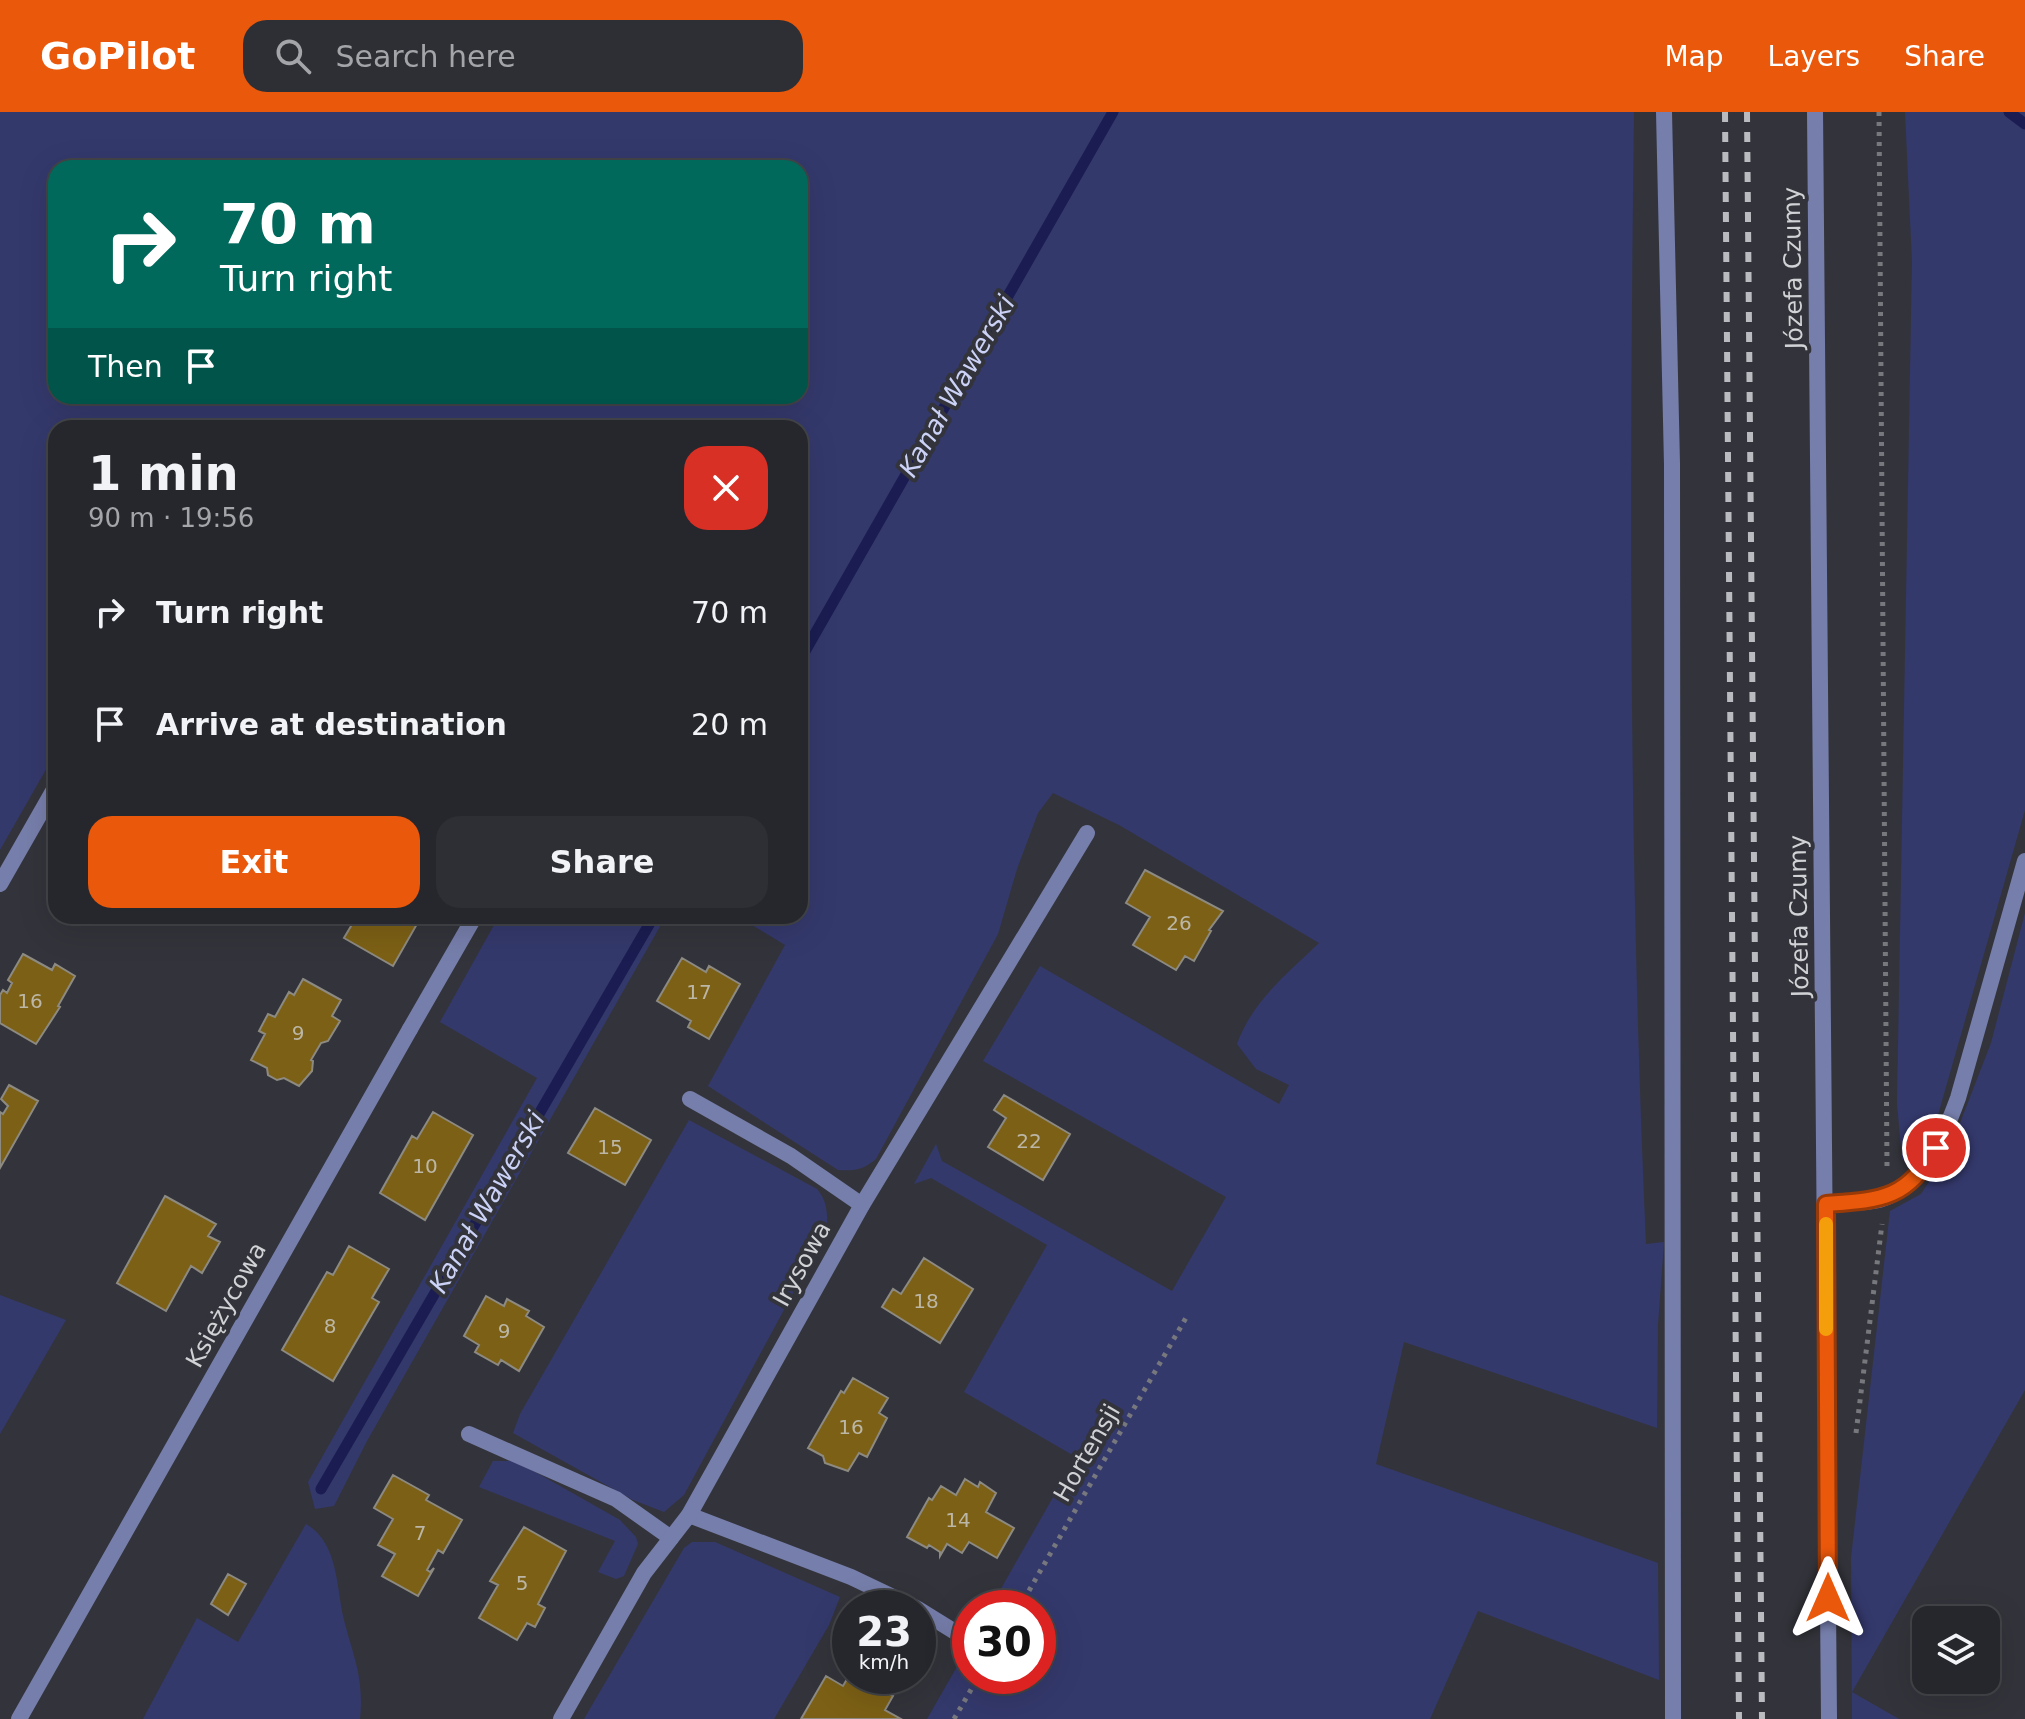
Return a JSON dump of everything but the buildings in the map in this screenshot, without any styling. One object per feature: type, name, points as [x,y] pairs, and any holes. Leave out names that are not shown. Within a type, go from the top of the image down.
[{"type":"street","points":[[1664,112],[1672,464],[1673,1719]]},
{"type":"street","name":"Józefa Czumy","points":[[1815,112],[1829,1719]]},
{"type":"street","points":[[0,884],[48,800]]},
{"type":"street","name":"Irysowa","points":[[561,1719],[644,1573],[689,1515],[862,1205],[1087,833]]},
{"type":"street","points":[[1826,1204],[1881,1200],[1903,1188],[1926,1165],[1946,1130],[2025,861]]},
{"type":"street","name":"Księżycowa","points":[[19,1719],[470,924]]},
{"type":"street","points":[[690,1099],[791,1156],[862,1205]]},
{"type":"street","points":[[469,1434],[616,1499],[671,1538]]},
{"type":"street","points":[[689,1515],[878,1590]]},
{"type":"path","points":[[1855,1444],[1882,1226],[1881,1200],[1889,1160],[1881,620],[1879,112]]},
{"type":"path","name":"Hortensji","points":[[1029,1590],[1187,1316]]},
{"type":"path","points":[[954,1719],[969,1694]]},
{"type":"shaded area","points":[[0,112],[1634,112],[1631,395],[1633,820],[1646,1244],[1664,1242],[1658,1325],[1657,1428],[1404,1342],[1376,1464],[1658,1563],[1659,1680],[1478,1611],[1430,1719],[927,1719],[952,1675],[952,1694],[1056,1694],[1056,1590],[1000,1590],[1076,1457],[964,1392],[1047,1245],[931,1178],[914,1184],[936,1144],[942,1161],[1172,1291],[1226,1197],[983,1061],[1040,966],[1279,1104],[1289,1085],[1256,1069],[1237,1044],[1262,1001],[1319,943],[1119,825],[1053,793],[1038,813],[998,934],[876,1159],[858,1169],[838,1170],[708,1086],[785,945],[750,924],[808,924],[808,420],[48,420],[48,766],[0,850]]},
{"type":"shaded area","points":[[1905,112],[2025,112],[2025,810],[1938,1115],[1915,1156],[1902,1160],[1897,1103],[1912,261]]},
{"type":"shaded area","points":[[2025,913],[2025,1390],[1852,1692],[1899,1719],[1852,1719],[1851,1558],[1890,1211],[1921,1194],[1950,1149],[1991,1043]]},
{"type":"shaded area","points":[[495,924],[661,924],[367,1441],[334,1506],[315,1509],[308,1482],[537,1078],[440,1022]]},
{"type":"shaded area","points":[[689,1120],[817,1189],[826,1208],[827,1230],[684,1495],[664,1512],[633,1500],[513,1433],[520,1414]]},
{"type":"shaded area","points":[[0,1295],[66,1320],[0,1434]]},
{"type":"shaded area","points":[[493,1461],[516,1461],[620,1520],[636,1537],[638,1544],[624,1576],[616,1579],[598,1572],[615,1541],[479,1487]]},
{"type":"shaded area","points":[[306,1524],[325,1543],[334,1567],[359,1680],[360,1719],[143,1719],[197,1618],[238,1642]]},
{"type":"shaded area","points":[[692,1542],[715,1542],[832,1593],[829,1625],[774,1719],[584,1719],[684,1548]]},
{"type":"waterway","name":"Kanał Wawerski","points":[[808,646],[1113,112]]},
{"type":"waterway","points":[[2009,112],[2025,124]]},
{"type":"waterway","name":"Kanał Wawerski","points":[[321,1489],[649,924]]},
{"type":"railway","points":[[1725,112],[1739,1719]]},
{"type":"railway","points":[[1747,112],[1762,1719]]},
{"type":"slow traffic","points":[[1826,1224],[1826,1329]]},
{"type":"route","points":[[1828,1598],[1826,1204],[1881,1200],[1903,1188],[1926,1165],[1936,1148]]}]
